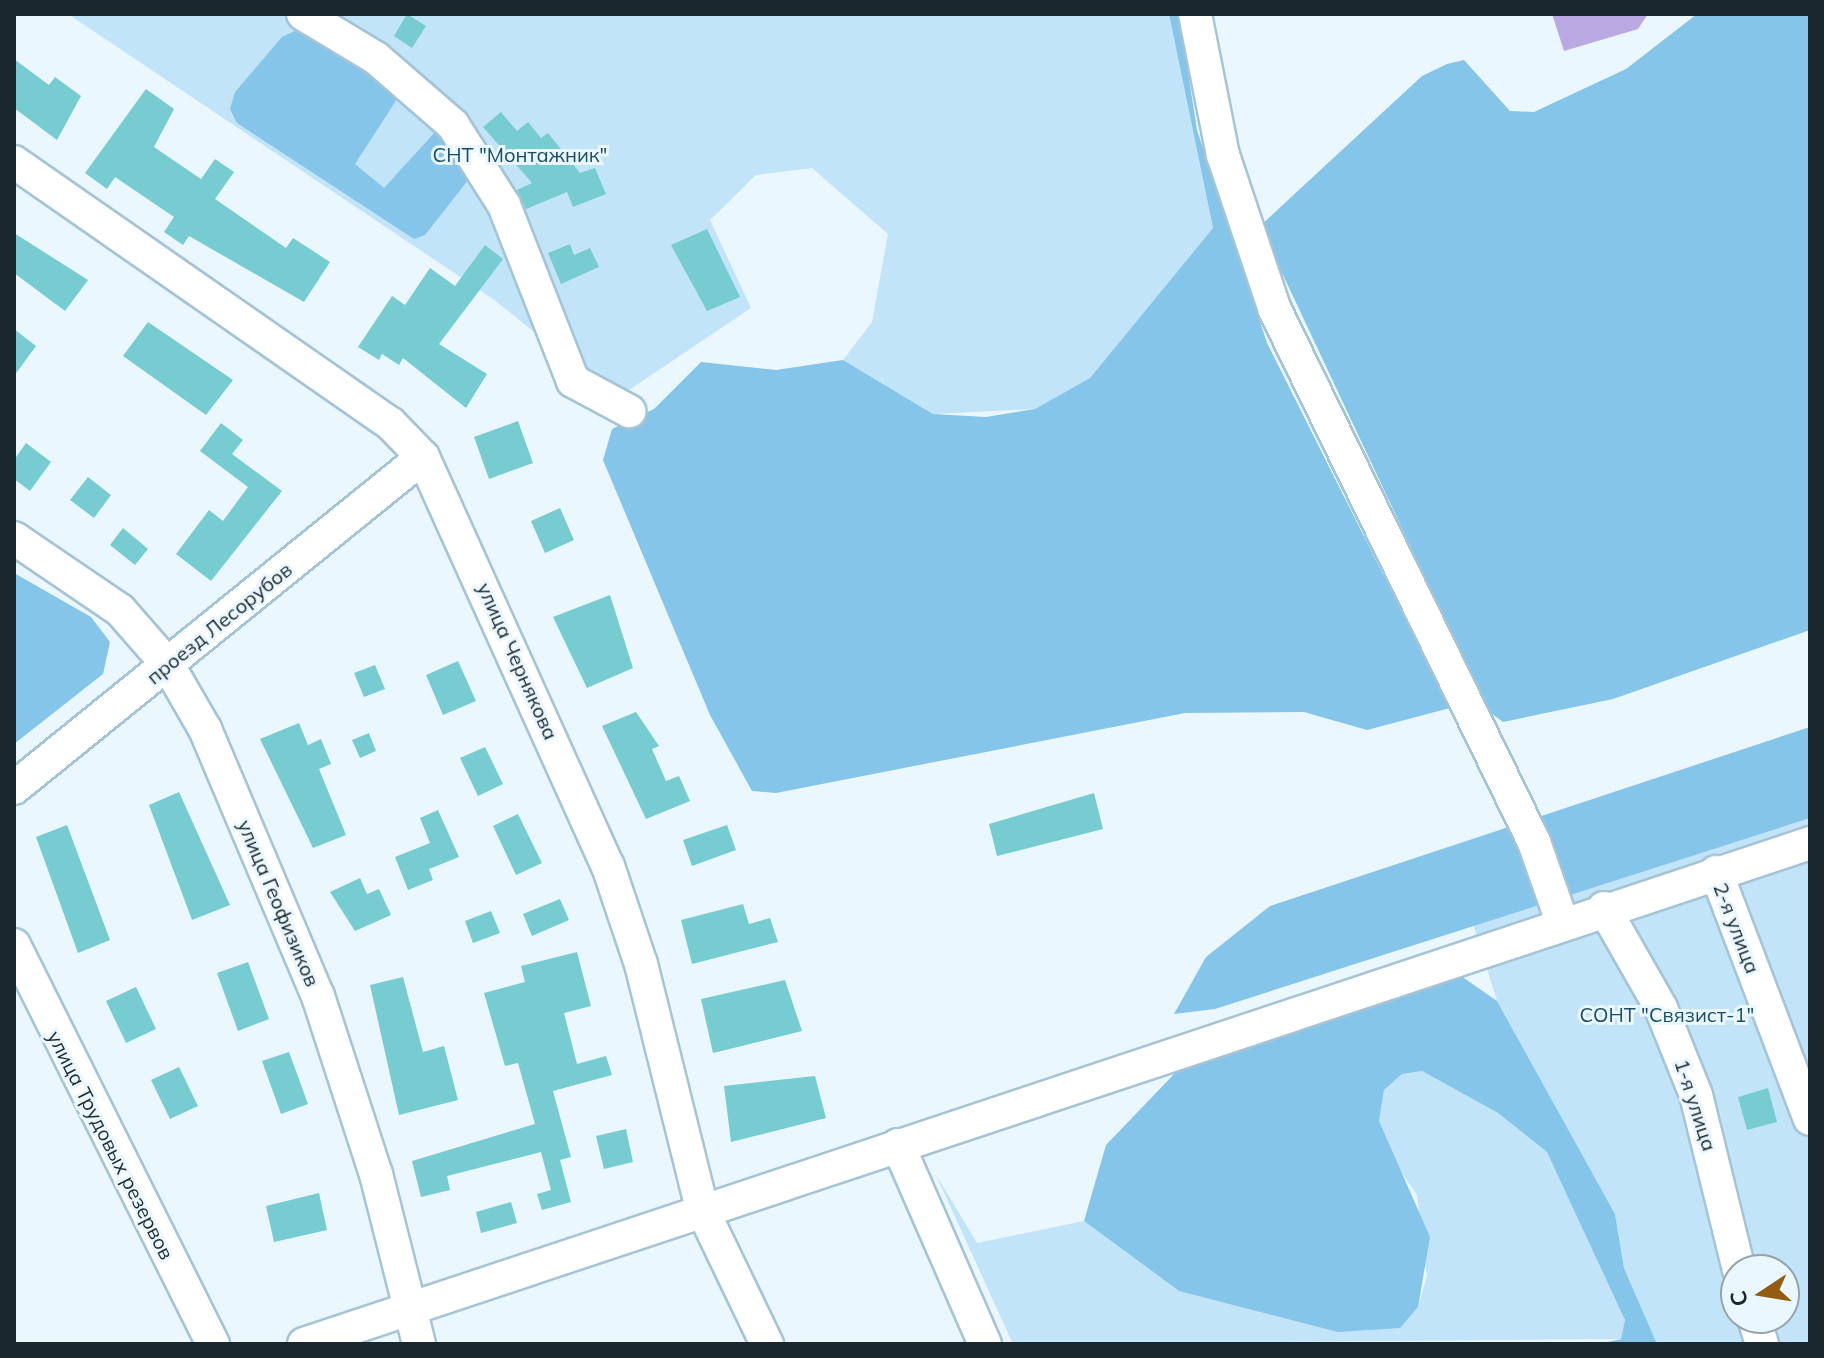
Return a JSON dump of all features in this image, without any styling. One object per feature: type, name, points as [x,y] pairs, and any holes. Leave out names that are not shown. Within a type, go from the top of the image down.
[{"type":"street","points":[[303,14],[376,58],[453,125],[504,205],[573,381],[629,411]]},
{"type":"street","points":[[1195,14],[1223,155],[1275,310],[1534,842],[1562,922]]},
{"type":"street","name":"улица Чернякова","points":[[14,162],[390,423],[423,457],[628,916],[702,1209],[767,1344]]},
{"type":"street","name":"проезд Лесорубов","points":[[14,788],[423,457]]},
{"type":"street","name":"улица Геофизиков","points":[[14,538],[120,610],[168,665],[205,729],[318,996],[419,1344]]},
{"type":"street","points":[[304,1344],[1604,908],[1810,843]]},
{"type":"street","name":"2-я улица","points":[[1716,872],[1810,1119]]},
{"type":"street","name":"1-я улица","points":[[1604,908],[1661,1008],[1696,1095],[1735,1254]]},
{"type":"street","name":"улица Трудовых резервов","points":[[14,945],[213,1344]]},
{"type":"street","points":[[898,1145],[985,1344]]},
{"type":"green space","name":"СНТ \"Монтажник\"","points":[[68,14],[1169,14],[1213,228],[1090,378],[1035,409],[933,414],[843,360],[872,322],[888,234],[812,168],[756,175],[710,220],[751,308],[617,398],[493,299]]},
{"type":"green space","name":"СОНТ \"Связист-1\"","points":[[1810,818],[1810,1344],[1657,1344],[1624,1268],[1615,1214],[1497,1001],[1473,924]]},
{"type":"green space","points":[[1422,1071],[1498,1113],[1547,1152],[1612,1285],[1625,1321],[1621,1339],[1013,1344],[935,1173],[977,1243],[1084,1221],[1179,1291],[1399,1328],[1418,1307],[1427,1276],[1417,1195],[1391,1157],[1379,1121],[1384,1090],[1402,1074]]},
{"type":"shaded area","points":[[1169,14],[1179,14],[1197,130],[1267,343],[1450,708],[1367,730],[1304,712],[1185,713],[776,793],[752,791],[710,715],[603,460],[612,429],[654,409],[701,362],[776,370],[843,360],[933,414],[986,417],[1035,409],[1090,378],[1213,228]]},
{"type":"shaded area","points":[[1552,14],[1648,14],[1638,29],[1564,51]]},
{"type":"shaded area","points":[[1697,14],[1810,14],[1810,630],[1613,699],[1503,722],[1488,711],[1260,226],[1422,76],[1464,60],[1510,111],[1534,112],[1626,69]]},
{"type":"shaded area","points":[[308,25],[399,96],[355,164],[384,188],[437,130],[472,175],[425,235],[414,239],[237,123],[230,109],[235,92],[282,37]]},
{"type":"shaded area","points":[[14,573],[91,617],[110,642],[103,674],[14,744]]},
{"type":"shaded area","points":[[1810,727],[1810,818],[1215,1009],[1174,1014],[1206,957],[1270,906]]},
{"type":"shaded area","points":[[1461,976],[1497,1001],[1615,1214],[1624,1268],[1657,1344],[1599,1344],[1621,1339],[1625,1320],[1547,1152],[1498,1113],[1422,1071],[1402,1074],[1384,1090],[1379,1121],[1430,1237],[1418,1307],[1400,1328],[1338,1332],[1179,1291],[1084,1221],[1106,1145],[1178,1070]]},
{"type":"building","points":[[407,14],[426,26],[412,48],[394,36]]},
{"type":"building","points":[[14,59],[49,85],[55,77],[81,96],[57,140],[14,108]]},
{"type":"building","points":[[146,89],[174,109],[154,147],[201,179],[215,159],[234,172],[215,199],[286,248],[293,238],[330,262],[304,302],[189,236],[183,245],[164,232],[174,217],[115,177],[107,189],[85,173]]},
{"type":"building","points":[[501,112],[517,131],[528,122],[541,138],[548,133],[580,173],[595,168],[606,194],[573,207],[567,192],[526,209],[517,190],[532,183],[483,127]]},
{"type":"building","points":[[707,229],[740,297],[707,311],[671,245]]},
{"type":"building","points":[[14,233],[88,280],[65,311],[14,273]]},
{"type":"building","points":[[570,244],[574,255],[590,248],[599,267],[561,284],[548,253]]},
{"type":"building","points":[[485,245],[503,259],[439,344],[487,374],[466,408],[403,358],[399,365],[382,354],[379,360],[358,347],[392,296],[405,305],[430,268],[455,286]]},
{"type":"building","points":[[148,322],[233,380],[206,415],[123,356]]},
{"type":"building","points":[[14,329],[36,346],[14,376]]},
{"type":"building","points":[[518,421],[533,463],[489,479],[474,437]]},
{"type":"building","points":[[221,423],[243,440],[232,454],[282,491],[211,581],[176,554],[209,510],[223,521],[248,487],[200,451]]},
{"type":"building","points":[[26,443],[51,462],[30,491],[14,479],[14,460]]},
{"type":"building","points":[[88,477],[111,495],[94,518],[70,500]]},
{"type":"building","points":[[560,508],[574,540],[545,553],[531,521]]},
{"type":"building","points":[[123,528],[148,549],[135,565],[110,545]]},
{"type":"building","points":[[610,595],[633,668],[587,688],[553,617]]},
{"type":"building","points":[[458,661],[476,701],[443,715],[426,675]]},
{"type":"building","points":[[375,665],[385,689],[364,697],[354,673]]},
{"type":"building","points":[[636,712],[659,746],[652,749],[666,781],[679,776],[690,801],[646,819],[602,726]]},
{"type":"building","points":[[299,723],[308,745],[321,739],[331,764],[319,769],[346,835],[313,848],[260,739]]},
{"type":"building","points":[[369,733],[376,751],[360,758],[352,740]]},
{"type":"building","points":[[485,747],[503,784],[478,796],[460,758]]},
{"type":"building","points":[[179,792],[230,905],[192,920],[149,805]]},
{"type":"building","points":[[1094,793],[1103,829],[997,856],[989,824]]},
{"type":"building","points":[[438,810],[459,857],[429,869],[433,880],[408,890],[395,857],[430,843],[420,818]]},
{"type":"building","points":[[518,814],[542,863],[516,875],[493,826]]},
{"type":"building","points":[[67,825],[110,940],[78,953],[36,837]]},
{"type":"building","points":[[727,825],[736,850],[692,866],[683,840]]},
{"type":"building","points":[[360,878],[367,894],[379,889],[391,915],[355,931],[330,892]]},
{"type":"building","points":[[560,899],[569,920],[532,936],[523,914]]},
{"type":"building","points":[[743,904],[749,924],[770,918],[778,942],[692,964],[681,920]]},
{"type":"building","points":[[491,911],[500,933],[473,943],[465,921]]},
{"type":"building","points":[[577,952],[591,1006],[564,1013],[577,1064],[606,1056],[612,1075],[553,1091],[571,1157],[560,1160],[571,1202],[542,1210],[537,1194],[551,1190],[541,1152],[447,1176],[450,1190],[421,1197],[412,1161],[535,1124],[518,1063],[505,1066],[484,993],[525,982],[521,966]]},
{"type":"building","points":[[248,962],[269,1019],[238,1031],[217,973]]},
{"type":"building","points":[[403,977],[423,1052],[444,1046],[458,1100],[399,1115],[370,985]]},
{"type":"building","points":[[785,980],[802,1031],[713,1053],[701,999]]},
{"type":"building","points":[[136,987],[156,1029],[126,1043],[106,1001]]},
{"type":"building","points":[[289,1052],[308,1104],[281,1114],[262,1061]]},
{"type":"building","points":[[179,1067],[198,1106],[170,1119],[151,1080]]},
{"type":"building","points":[[815,1076],[826,1118],[731,1142],[724,1086]]},
{"type":"building","points":[[1768,1088],[1777,1122],[1747,1130],[1738,1097]]},
{"type":"building","points":[[626,1129],[633,1162],[604,1169],[596,1136]]},
{"type":"building","points":[[319,1193],[327,1230],[274,1242],[266,1206]]},
{"type":"building","points":[[511,1202],[517,1223],[481,1233],[476,1212]]}]
